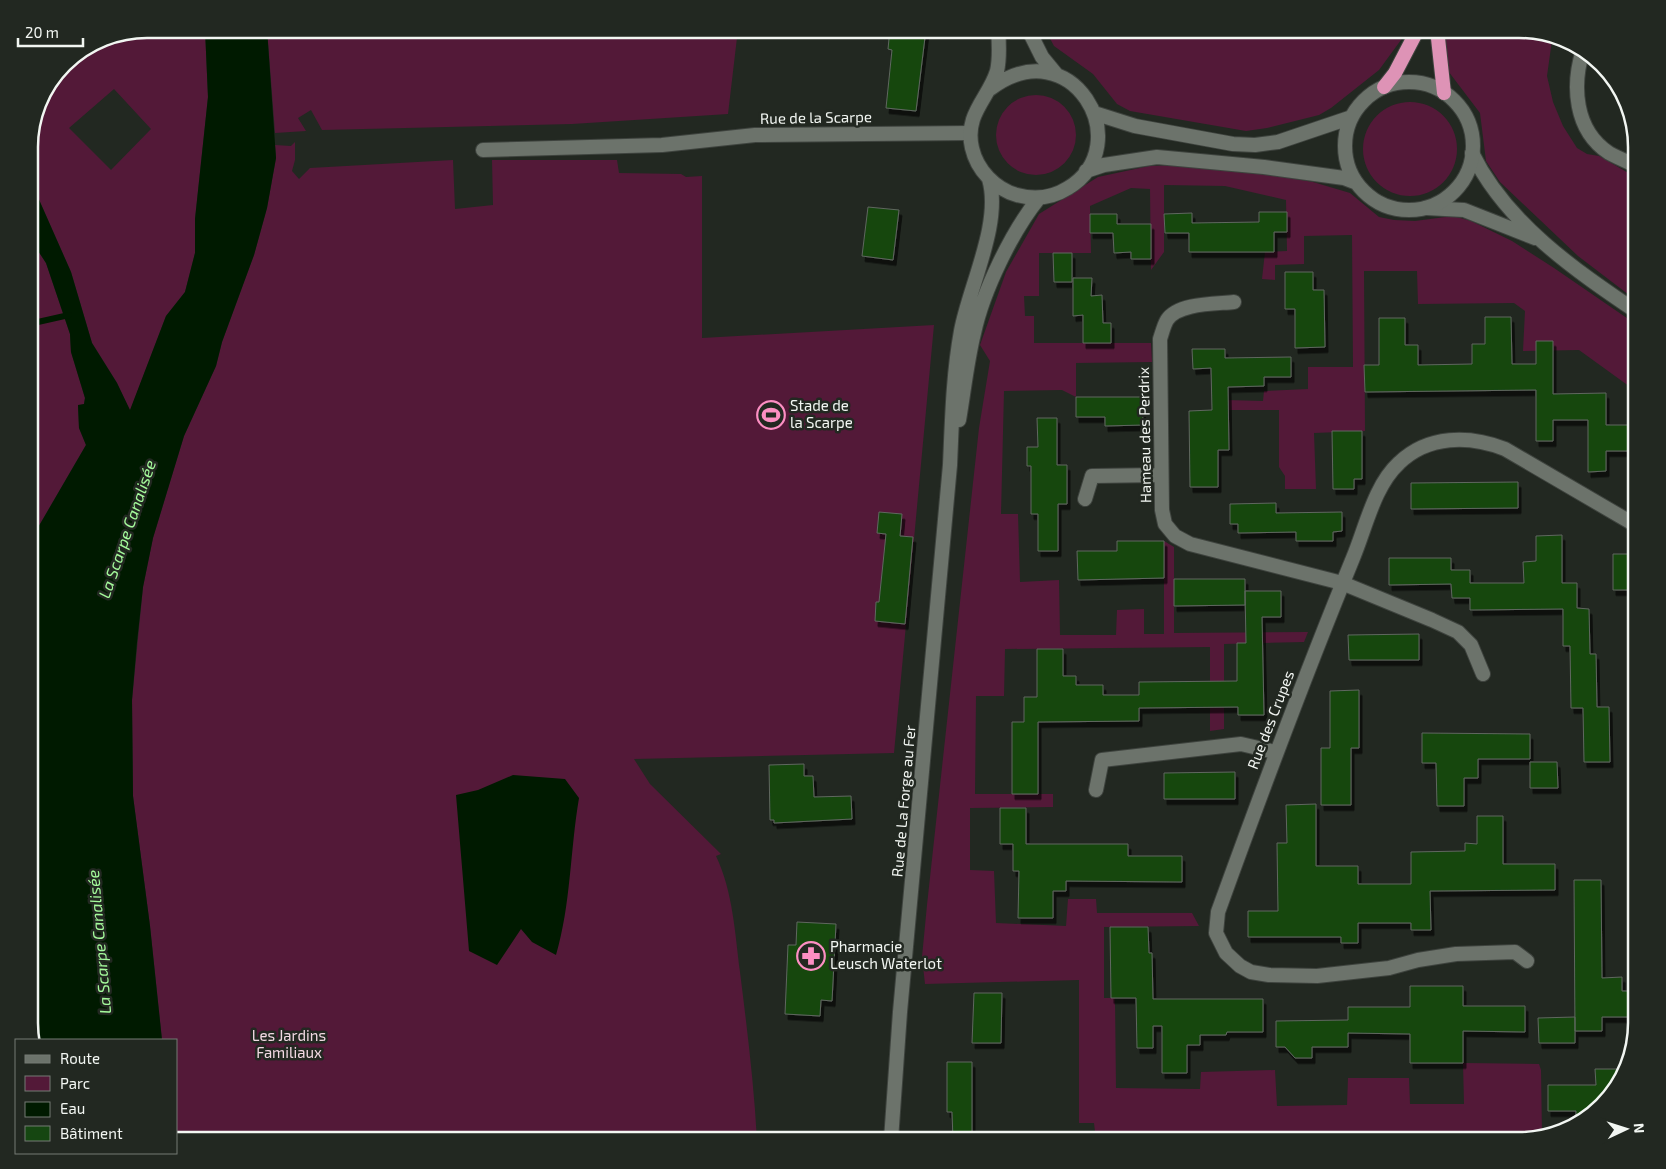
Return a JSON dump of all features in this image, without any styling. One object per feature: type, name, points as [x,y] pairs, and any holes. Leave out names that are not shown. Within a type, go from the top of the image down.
[{"type":"highway","points":[[1384,87],[1405,56],[1414,38]]},
{"type":"highway","points":[[1438,38],[1444,92]]},
{"type":"street","points":[[990,89],[997,70],[998,38]]},
{"type":"street","points":[[988,179],[1012,194],[1039,198],[1061,192],[1071,186],[1086,172],[1092,161],[1097,143],[1097,125],[1094,113],[1078,89],[1056,74],[1042,57],[1032,38]]},
{"type":"street","points":[[1581,57],[1576,78],[1576,91],[1587,126],[1608,152],[1628,162]]},
{"type":"street","points":[[950,465],[952,397],[959,345],[965,314],[984,254],[992,191],[988,179],[976,161],[970,133],[978,105],[990,89],[1004,78],[1020,72],[1038,70],[1056,74]]},
{"type":"street","points":[[1426,208],[1438,203],[1458,187],[1470,166],[1472,153],[1471,133],[1459,106],[1444,92],[1415,82],[1394,83],[1365,99],[1352,117],[1347,130],[1346,158],[1357,183],[1372,199],[1393,208],[1410,210],[1426,208],[1464,210],[1540,240]]},
{"type":"street","points":[[1094,113],[1136,126],[1233,144],[1255,145],[1278,142],[1352,117]]},
{"type":"street","name":"Rue de la Scarpe","points":[[482,150],[662,145],[755,135],[970,133]]},
{"type":"street","points":[[1472,153],[1480,169],[1511,210],[1540,240],[1628,305]]},
{"type":"street","points":[[1086,172],[1112,163],[1157,157],[1264,167],[1344,178],[1357,183]]},
{"type":"street","points":[[950,465],[974,332],[1007,249],[1018,227],[1039,198]]},
{"type":"street","name":"Hameau des Perdrix","points":[[1234,302],[1186,307],[1176,311],[1167,321],[1160,339],[1160,475],[1162,510],[1165,524],[1175,536],[1190,544],[1342,583],[1458,632],[1471,645],[1483,674]]},
{"type":"street","name":"Rue des Crupes","points":[[1527,961],[1515,952],[1456,954],[1418,960],[1389,968],[1317,976],[1269,975],[1251,972],[1240,966],[1226,953],[1216,933],[1218,912],[1275,752],[1342,583],[1385,479],[1406,456],[1434,442],[1467,439],[1485,441],[1505,449],[1628,521]]},
{"type":"street","name":"Rue de La Forge au Fer","points":[[892,1132],[900,1012],[950,465]]},
{"type":"street","points":[[1085,499],[1092,476],[1160,475]]},
{"type":"street","points":[[1096,790],[1102,760],[1241,744],[1275,752]]},
{"type":"green space","points":[[140,38],[205,38],[208,97],[195,219],[195,253],[185,292],[166,316],[130,411],[117,383],[92,343],[71,272],[38,197],[38,133],[46,105],[56,86],[80,60],[112,43]],"holes":[[[114,89],[151,129],[111,170],[69,128]]]},
{"type":"green space","points":[[268,38],[737,38],[728,114],[572,124],[322,130],[311,110],[298,118],[306,131],[275,133]]},
{"type":"green space","points":[[1050,38],[1402,38],[1379,70],[1331,108],[1319,115],[1267,128],[1246,131],[1130,111],[1117,104],[1093,74],[1054,46]]},
{"type":"green space","points":[[1438,38],[1526,38],[1552,42],[1547,76],[1553,102],[1563,126],[1577,148],[1587,154],[1599,156],[1628,173],[1628,294],[1578,256],[1500,182],[1486,161],[1480,113],[1439,59]]},
{"type":"green space","points":[[1036,95],[1051,98],[1064,107],[1073,120],[1076,135],[1073,150],[1064,163],[1051,172],[1036,175],[1021,172],[1008,163],[999,150],[996,135],[999,120],[1008,107],[1021,98]]},
{"type":"green space","points":[[1410,102],[1428,106],[1443,116],[1453,131],[1457,149],[1453,167],[1443,182],[1428,192],[1410,196],[1392,192],[1377,182],[1367,167],[1363,149],[1367,131],[1377,116],[1392,106]]},
{"type":"green space","name":"Les Jardins Familiaux","points":[[295,142],[295,160],[292,171],[299,179],[310,168],[453,160],[455,209],[493,205],[492,160],[617,160],[619,173],[681,174],[686,177],[702,176],[702,338],[934,325],[894,753],[634,759],[650,784],[721,854],[716,856],[730,898],[735,928],[750,1056],[756,1132],[178,1132],[178,1039],[162,1039],[150,926],[133,796],[132,700],[143,587],[153,538],[184,436],[216,366],[222,342],[254,255],[267,208],[276,158],[275,145],[291,146]]},
{"type":"green space","points":[[1179,165],[1235,169],[1313,182],[1350,193],[1379,217],[1394,220],[1415,221],[1453,216],[1471,221],[1512,241],[1628,319],[1628,385],[1579,350],[1523,351],[1525,311],[1514,303],[1418,304],[1417,271],[1364,271],[1365,431],[1314,433],[1316,489],[1285,489],[1285,476],[1279,467],[1279,410],[1228,410],[1226,400],[1263,401],[1264,391],[1308,389],[1308,367],[1353,367],[1352,235],[1304,236],[1304,264],[1275,265],[1275,280],[1262,279],[1265,252],[1287,251],[1286,200],[1225,186],[1164,185],[1164,252],[1151,270],[1150,189],[1131,188],[1090,206],[1091,253],[1039,253],[1039,296],[1024,296],[1025,316],[1034,316],[1034,343],[1151,343],[1152,362],[1076,363],[1076,397],[1062,390],[1004,391],[1001,514],[1018,514],[1020,582],[1059,580],[1060,635],[1116,635],[1117,610],[1144,609],[1144,634],[1164,634],[1164,541],[1174,547],[1174,633],[1308,632],[1304,642],[1224,644],[1224,729],[1210,731],[1210,647],[1005,649],[1004,696],[976,696],[975,794],[1053,794],[1053,807],[970,808],[970,870],[994,871],[996,923],[1066,926],[1068,899],[1096,899],[1097,913],[1192,913],[1199,926],[1104,927],[1104,998],[1115,998],[1116,1088],[1200,1089],[1201,1072],[1275,1070],[1277,1106],[1347,1105],[1348,1078],[1409,1078],[1410,1104],[1464,1104],[1463,1063],[1539,1064],[1541,1070],[1542,1129],[1519,1132],[1095,1132],[1094,1123],[1079,1123],[1079,980],[925,984],[922,957],[927,905],[979,428],[990,361],[980,345],[1006,272],[1039,214],[1098,177],[1149,166]]},
{"type":"green space","points":[[38,251],[46,263],[70,334],[71,352],[85,398],[84,404],[78,406],[79,428],[86,445],[38,528]]},
{"type":"water","name":"La Scarpe Canalisée","points":[[205,38],[268,38],[276,158],[267,208],[254,255],[222,342],[216,366],[184,436],[153,538],[143,587],[137,642],[132,700],[133,796],[150,926],[162,1039],[39,1039],[38,528],[86,445],[79,428],[78,405],[84,404],[85,398],[71,352],[70,334],[46,263],[38,251],[38,197],[71,272],[92,343],[117,383],[130,410],[166,316],[185,292],[195,253],[195,219],[208,97]]},
{"type":"water","points":[[513,775],[565,779],[579,798],[565,916],[556,955],[532,942],[521,929],[497,965],[469,951],[456,795],[478,790]]},
{"type":"building","points":[[889,38],[925,38],[916,111],[886,108],[892,50],[888,49]]},
{"type":"building","points":[[868,207],[899,210],[893,260],[862,256]]},
{"type":"building","points":[[1259,212],[1287,212],[1287,232],[1274,232],[1274,252],[1189,252],[1189,233],[1165,233],[1164,214],[1192,213],[1192,223],[1259,222]]},
{"type":"building","points":[[1090,214],[1117,214],[1117,224],[1151,224],[1151,259],[1131,259],[1131,252],[1114,253],[1113,233],[1090,233]]},
{"type":"building","points":[[1053,253],[1072,253],[1072,282],[1054,282]]},
{"type":"building","points":[[1285,272],[1313,272],[1313,290],[1324,290],[1325,347],[1295,348],[1295,309],[1285,309]]},
{"type":"building","points":[[1073,278],[1092,278],[1091,296],[1102,295],[1103,323],[1111,323],[1111,343],[1083,343],[1083,315],[1073,316]]},
{"type":"building","points":[[1485,317],[1511,317],[1512,364],[1536,364],[1536,341],[1553,341],[1553,394],[1606,393],[1606,425],[1628,425],[1628,451],[1606,451],[1606,471],[1588,472],[1588,420],[1553,420],[1553,441],[1536,441],[1536,390],[1365,392],[1364,365],[1379,365],[1379,318],[1405,318],[1405,345],[1418,345],[1418,365],[1472,364],[1472,344],[1485,344]]},
{"type":"building","points":[[1192,349],[1225,349],[1225,358],[1291,357],[1291,377],[1264,377],[1264,386],[1228,387],[1229,450],[1218,450],[1218,487],[1190,487],[1189,411],[1212,410],[1211,368],[1193,369]]},
{"type":"building","points":[[1076,397],[1142,397],[1143,425],[1105,426],[1105,417],[1076,417]]},
{"type":"building","points":[[1037,418],[1057,418],[1057,465],[1067,465],[1067,504],[1058,504],[1058,551],[1038,551],[1038,514],[1031,514],[1031,466],[1027,466],[1027,447],[1038,447]]},
{"type":"building","points":[[1332,431],[1362,431],[1362,479],[1354,479],[1354,489],[1333,489]]},
{"type":"building","points":[[1518,482],[1518,508],[1411,509],[1411,483]]},
{"type":"building","points":[[1276,503],[1276,513],[1342,512],[1342,531],[1333,532],[1333,541],[1296,541],[1296,532],[1238,533],[1238,524],[1230,524],[1230,504]]},
{"type":"building","points":[[879,512],[902,514],[900,536],[913,537],[905,624],[875,621],[876,602],[879,602],[886,534],[877,533]]},
{"type":"building","points":[[1562,535],[1562,583],[1577,583],[1577,608],[1589,609],[1590,654],[1596,654],[1597,707],[1609,707],[1610,762],[1584,762],[1583,708],[1571,708],[1570,646],[1563,646],[1563,609],[1470,610],[1470,598],[1452,598],[1451,584],[1389,585],[1389,558],[1451,558],[1451,570],[1470,570],[1470,583],[1524,583],[1523,562],[1536,561],[1536,536]]},
{"type":"building","points":[[1117,541],[1164,541],[1164,578],[1078,580],[1077,551],[1117,551]]},
{"type":"building","points":[[1613,554],[1628,554],[1628,590],[1613,590]]},
{"type":"building","points":[[1174,579],[1245,579],[1245,605],[1174,606]]},
{"type":"building","points":[[1245,591],[1281,591],[1281,617],[1262,617],[1264,715],[1238,715],[1238,707],[1139,708],[1139,721],[1038,722],[1038,794],[1012,794],[1012,722],[1024,722],[1024,697],[1037,697],[1037,649],[1063,649],[1063,676],[1076,676],[1076,685],[1103,685],[1103,695],[1139,695],[1139,682],[1237,681],[1237,643],[1246,643]]},
{"type":"building","points":[[1419,634],[1419,660],[1349,660],[1348,635]]},
{"type":"building","points":[[1359,690],[1359,748],[1351,748],[1351,805],[1321,805],[1321,748],[1330,748],[1330,691]]},
{"type":"building","points":[[1422,733],[1530,734],[1530,759],[1478,759],[1478,778],[1464,778],[1464,806],[1437,806],[1436,763],[1422,763]]},
{"type":"building","points":[[1530,762],[1557,762],[1558,788],[1530,788]]},
{"type":"building","points":[[804,764],[804,776],[813,776],[814,797],[851,796],[852,819],[774,823],[774,820],[770,820],[769,765]]},
{"type":"building","points":[[1235,772],[1235,799],[1164,799],[1164,773]]},
{"type":"building","points":[[1316,804],[1316,866],[1358,866],[1358,884],[1411,884],[1411,852],[1465,851],[1465,843],[1477,844],[1477,816],[1503,816],[1503,864],[1555,864],[1555,890],[1430,891],[1431,930],[1411,930],[1411,923],[1358,923],[1358,943],[1341,943],[1341,937],[1248,937],[1248,911],[1278,911],[1277,843],[1287,843],[1286,805]]},
{"type":"building","points":[[1000,808],[1026,808],[1026,844],[1128,844],[1128,856],[1182,856],[1182,882],[1066,881],[1066,891],[1053,891],[1053,918],[1018,918],[1019,871],[1013,871],[1013,844],[1000,844]]},
{"type":"building","points":[[1574,880],[1601,880],[1602,978],[1622,977],[1622,991],[1628,991],[1628,1017],[1602,1017],[1602,1031],[1575,1031]]},
{"type":"building","points":[[797,922],[836,924],[832,1001],[821,1000],[820,1016],[785,1014],[788,945],[796,945]]},
{"type":"building","points":[[1110,927],[1148,927],[1149,953],[1152,953],[1153,999],[1263,999],[1263,1032],[1227,1032],[1226,1035],[1200,1035],[1200,1045],[1187,1045],[1187,1073],[1162,1073],[1162,1026],[1153,1026],[1153,1048],[1137,1048],[1136,998],[1111,998]]},
{"type":"building","points":[[1410,986],[1463,986],[1463,1006],[1525,1006],[1525,1032],[1463,1031],[1463,1063],[1410,1063],[1410,1034],[1348,1033],[1348,1047],[1312,1047],[1312,1058],[1295,1058],[1285,1047],[1276,1047],[1276,1021],[1348,1020],[1348,1007],[1410,1007]]},
{"type":"building","points":[[974,993],[1002,993],[1001,1043],[972,1043]]},
{"type":"building","points":[[1575,1017],[1575,1043],[1539,1043],[1538,1018]]},
{"type":"building","points":[[947,1062],[972,1062],[972,1132],[953,1132],[952,1112],[947,1112]]},
{"type":"building","points":[[1595,1069],[1617,1069],[1606,1089],[1586,1109],[1576,1116],[1576,1111],[1548,1111],[1548,1085],[1596,1085]]},
{"type":"waterway","points":[[38,322],[69,315]]},
{"type":"place","name":"Stade de la Scarpe","points":[[771,415]]},
{"type":"place","name":"Pharmacie Leusch Waterlot","points":[[811,956]]}]
